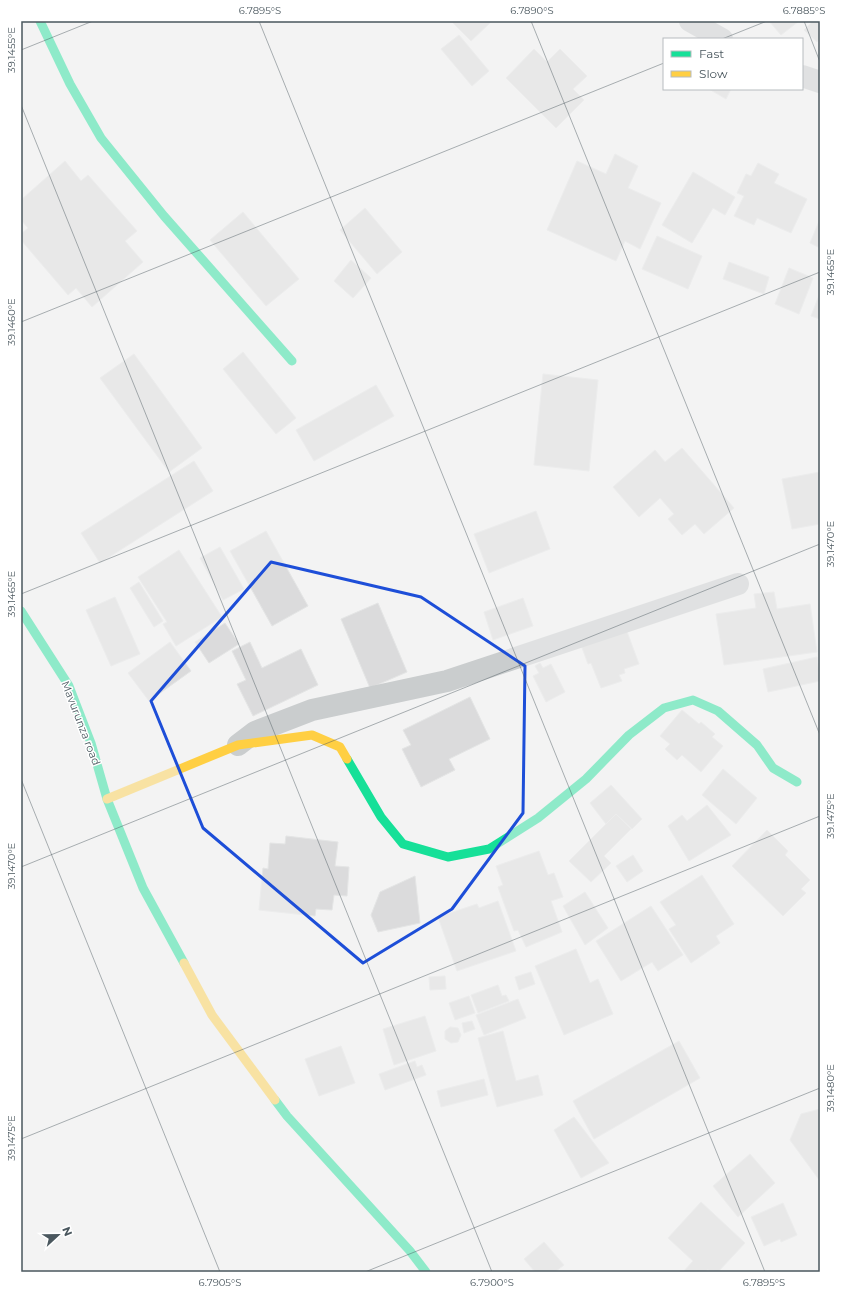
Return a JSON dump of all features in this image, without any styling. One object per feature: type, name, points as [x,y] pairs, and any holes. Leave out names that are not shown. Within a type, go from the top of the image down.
[{"type":"street","points":[[40,21],[70,84],[101,138],[164,216],[292,361]]},
{"type":"street","points":[[690,21],[720,38]]},
{"type":"street","points":[[803,76],[820,82]]},
{"type":"street","points":[[238,745],[255,732],[312,710],[447,681],[738,584]]},
{"type":"street","name":"Mavurunza road","points":[[21,611],[69,686],[91,743],[107,798],[143,888],[212,1015],[287,1116],[410,1251],[426,1272]]},
{"type":"street","points":[[107,798],[238,745],[312,735],[340,747],[358,781],[381,817],[403,844],[448,857],[489,849],[538,818],[586,779],[629,735],[664,708],[693,700],[718,711],[757,745],[773,768],[797,782]]},
{"type":"highlighted area","points":[[271,562],[421,597],[525,666],[523,813],[452,909],[363,963],[203,828],[151,701]]},
{"type":"building","points":[[451,21],[492,21],[471,41]]},
{"type":"building","points":[[769,21],[799,21],[781,35]]},
{"type":"building","points":[[813,21],[820,21],[820,38],[817,42],[804,30]]},
{"type":"building","points":[[459,35],[489,71],[472,86],[441,49]]},
{"type":"building","points":[[534,49],[547,62],[560,49],[587,76],[573,89],[584,100],[556,128],[506,78]]},
{"type":"building","points":[[711,90],[730,90],[726,99]]},
{"type":"building","points":[[615,154],[638,166],[628,188],[661,203],[640,249],[625,241],[616,261],[547,230],[577,161],[606,174]]},
{"type":"building","points":[[65,161],[81,181],[88,175],[137,231],[125,241],[143,262],[92,307],[76,288],[68,295],[21,240],[21,234],[28,228],[21,220],[21,200]]},
{"type":"building","points":[[758,163],[779,174],[774,183],[807,199],[791,233],[757,218],[754,225],[734,216],[744,196],[737,193],[746,174],[751,176]]},
{"type":"building","points":[[693,172],[735,197],[725,215],[713,208],[692,243],[662,225]]},
{"type":"building","points":[[365,208],[402,252],[377,274],[340,230]]},
{"type":"building","points":[[243,212],[299,279],[266,306],[210,240]]},
{"type":"building","points":[[820,219],[820,248],[810,243]]},
{"type":"building","points":[[657,236],[702,256],[688,289],[642,269]]},
{"type":"building","points":[[351,260],[371,278],[353,298],[334,281]]},
{"type":"building","points":[[729,262],[769,277],[764,294],[723,279]]},
{"type":"building","points":[[789,268],[813,278],[799,314],[775,304]]},
{"type":"building","points":[[820,293],[820,319],[811,316]]},
{"type":"building","points":[[243,352],[296,418],[276,434],[223,369]]},
{"type":"building","points":[[134,354],[202,448],[169,472],[100,378]]},
{"type":"building","points":[[543,374],[598,380],[589,471],[534,465]]},
{"type":"building","points":[[376,385],[394,416],[314,461],[296,430]]},
{"type":"building","points":[[682,448],[734,508],[704,534],[695,524],[682,535],[668,519],[674,514],[660,498],[639,517],[613,487],[655,450],[665,462]]},
{"type":"building","points":[[194,461],[213,491],[100,563],[81,533]]},
{"type":"building","points":[[820,472],[820,524],[792,529],[782,479]]},
{"type":"building","points":[[536,511],[550,549],[489,573],[474,534]]},
{"type":"building","points":[[266,531],[308,606],[272,626],[230,551]]},
{"type":"building","points":[[220,547],[244,589],[223,600],[200,558]]},
{"type":"building","points":[[179,550],[222,617],[176,646],[163,624],[167,622],[138,577]]},
{"type":"building","points":[[139,582],[163,621],[154,627],[130,588]]},
{"type":"building","points":[[774,592],[777,609],[810,604],[817,652],[724,665],[716,614],[756,608],[754,594]]},
{"type":"building","points":[[115,597],[140,654],[111,666],[86,610]]},
{"type":"building","points":[[523,598],[533,626],[493,640],[484,612]]},
{"type":"building","points":[[378,603],[407,672],[370,688],[341,619]]},
{"type":"building","points":[[225,623],[239,644],[209,663],[195,642]]},
{"type":"building","points":[[626,629],[639,664],[624,669],[625,673],[619,675],[622,681],[601,688],[591,663],[588,664],[581,645]]},
{"type":"building","points":[[170,642],[191,671],[149,701],[128,673]]},
{"type":"building","points":[[250,642],[262,668],[301,649],[318,685],[253,716],[237,684],[246,680],[232,651]]},
{"type":"building","points":[[817,657],[820,681],[768,692],[763,669]]},
{"type":"building","points":[[540,663],[543,668],[551,664],[565,692],[546,702],[533,676],[539,673],[535,666]]},
{"type":"building","points":[[470,697],[490,739],[449,759],[455,770],[421,787],[402,749],[411,745],[403,730]]},
{"type":"building","points":[[682,710],[699,724],[701,722],[715,734],[712,737],[723,746],[701,772],[682,755],[677,760],[665,749],[670,744],[660,736]]},
{"type":"building","points":[[723,769],[757,798],[736,824],[702,795]]},
{"type":"building","points":[[611,785],[642,819],[632,829],[616,814],[606,824],[590,803]]},
{"type":"building","points":[[707,805],[731,835],[689,861],[668,826],[682,815],[687,821]]},
{"type":"building","points":[[616,814],[631,829],[604,856],[611,863],[591,882],[569,861]]},
{"type":"building","points":[[767,830],[788,851],[785,855],[810,880],[801,889],[806,893],[783,916],[732,866]]},
{"type":"building","points":[[286,836],[338,842],[335,866],[349,867],[347,896],[334,895],[332,910],[316,909],[315,916],[259,910],[263,868],[268,869],[270,843],[285,844]]},
{"type":"building","points":[[539,851],[548,875],[554,873],[563,897],[551,901],[562,932],[526,947],[518,930],[514,931],[498,887],[503,885],[496,866]]},
{"type":"building","points":[[633,855],[643,871],[627,882],[616,866]]},
{"type":"building","points":[[702,875],[734,924],[716,936],[720,943],[691,963],[669,929],[676,925],[660,902]]},
{"type":"building","points":[[415,876],[420,923],[378,932],[371,915],[380,892]]},
{"type":"building","points":[[585,892],[608,928],[585,945],[563,906]]},
{"type":"building","points":[[498,901],[516,951],[457,971],[438,917],[477,904],[479,908]]},
{"type":"building","points":[[651,906],[683,955],[658,971],[652,962],[621,981],[596,941]]},
{"type":"building","points":[[576,949],[590,983],[598,979],[613,1014],[564,1035],[535,966]]},
{"type":"building","points":[[531,972],[535,984],[519,990],[515,977]]},
{"type":"building","points":[[445,976],[446,989],[430,990],[429,977]]},
{"type":"building","points":[[498,985],[502,996],[506,995],[509,1001],[478,1013],[471,995]]},
{"type":"building","points":[[469,996],[475,1013],[455,1020],[449,1003]]},
{"type":"building","points":[[518,999],[526,1018],[484,1035],[476,1015]]},
{"type":"building","points":[[425,1016],[436,1051],[394,1065],[383,1029]]},
{"type":"building","points":[[472,1021],[475,1029],[464,1033],[462,1023]]},
{"type":"building","points":[[450,1027],[458,1028],[461,1035],[458,1042],[451,1043],[445,1039],[445,1031]]},
{"type":"building","points":[[503,1031],[516,1081],[538,1075],[543,1095],[497,1107],[478,1038]]},
{"type":"building","points":[[679,1041],[700,1078],[594,1139],[573,1101]]},
{"type":"building","points":[[341,1046],[355,1083],[319,1096],[305,1059]]},
{"type":"building","points":[[415,1061],[417,1067],[422,1065],[426,1075],[385,1090],[379,1074]]},
{"type":"building","points":[[484,1079],[488,1095],[441,1107],[437,1091]]},
{"type":"building","points":[[820,1109],[820,1181],[790,1140],[801,1114]]},
{"type":"building","points":[[574,1117],[609,1163],[581,1178],[554,1130]]},
{"type":"building","points":[[750,1154],[775,1183],[738,1217],[713,1186]]},
{"type":"building","points":[[701,1202],[745,1243],[718,1272],[707,1270],[705,1272],[683,1272],[693,1261],[668,1238]]},
{"type":"building","points":[[783,1203],[797,1235],[781,1242],[780,1239],[764,1246],[751,1217]]},
{"type":"building","points":[[544,1242],[564,1265],[555,1272],[535,1272],[524,1259]]},
{"type":"traffic: fast","points":[[40,21],[70,84],[101,138],[164,216],[292,361]]},
{"type":"traffic: fast","points":[[21,611],[69,686],[91,743],[107,799],[143,888],[184,963]]},
{"type":"traffic: fast","points":[[347,759],[381,817],[403,844],[448,857],[489,849],[538,818],[586,779],[629,735],[664,708],[693,700],[718,711],[757,745],[773,768],[797,782]]},
{"type":"traffic: fast","points":[[275,1100],[287,1116],[410,1251],[426,1272]]},
{"type":"traffic: slow","points":[[107,799],[238,745],[312,735],[340,747],[347,759]]},
{"type":"traffic: slow","points":[[184,963],[212,1015],[275,1100]]}]
